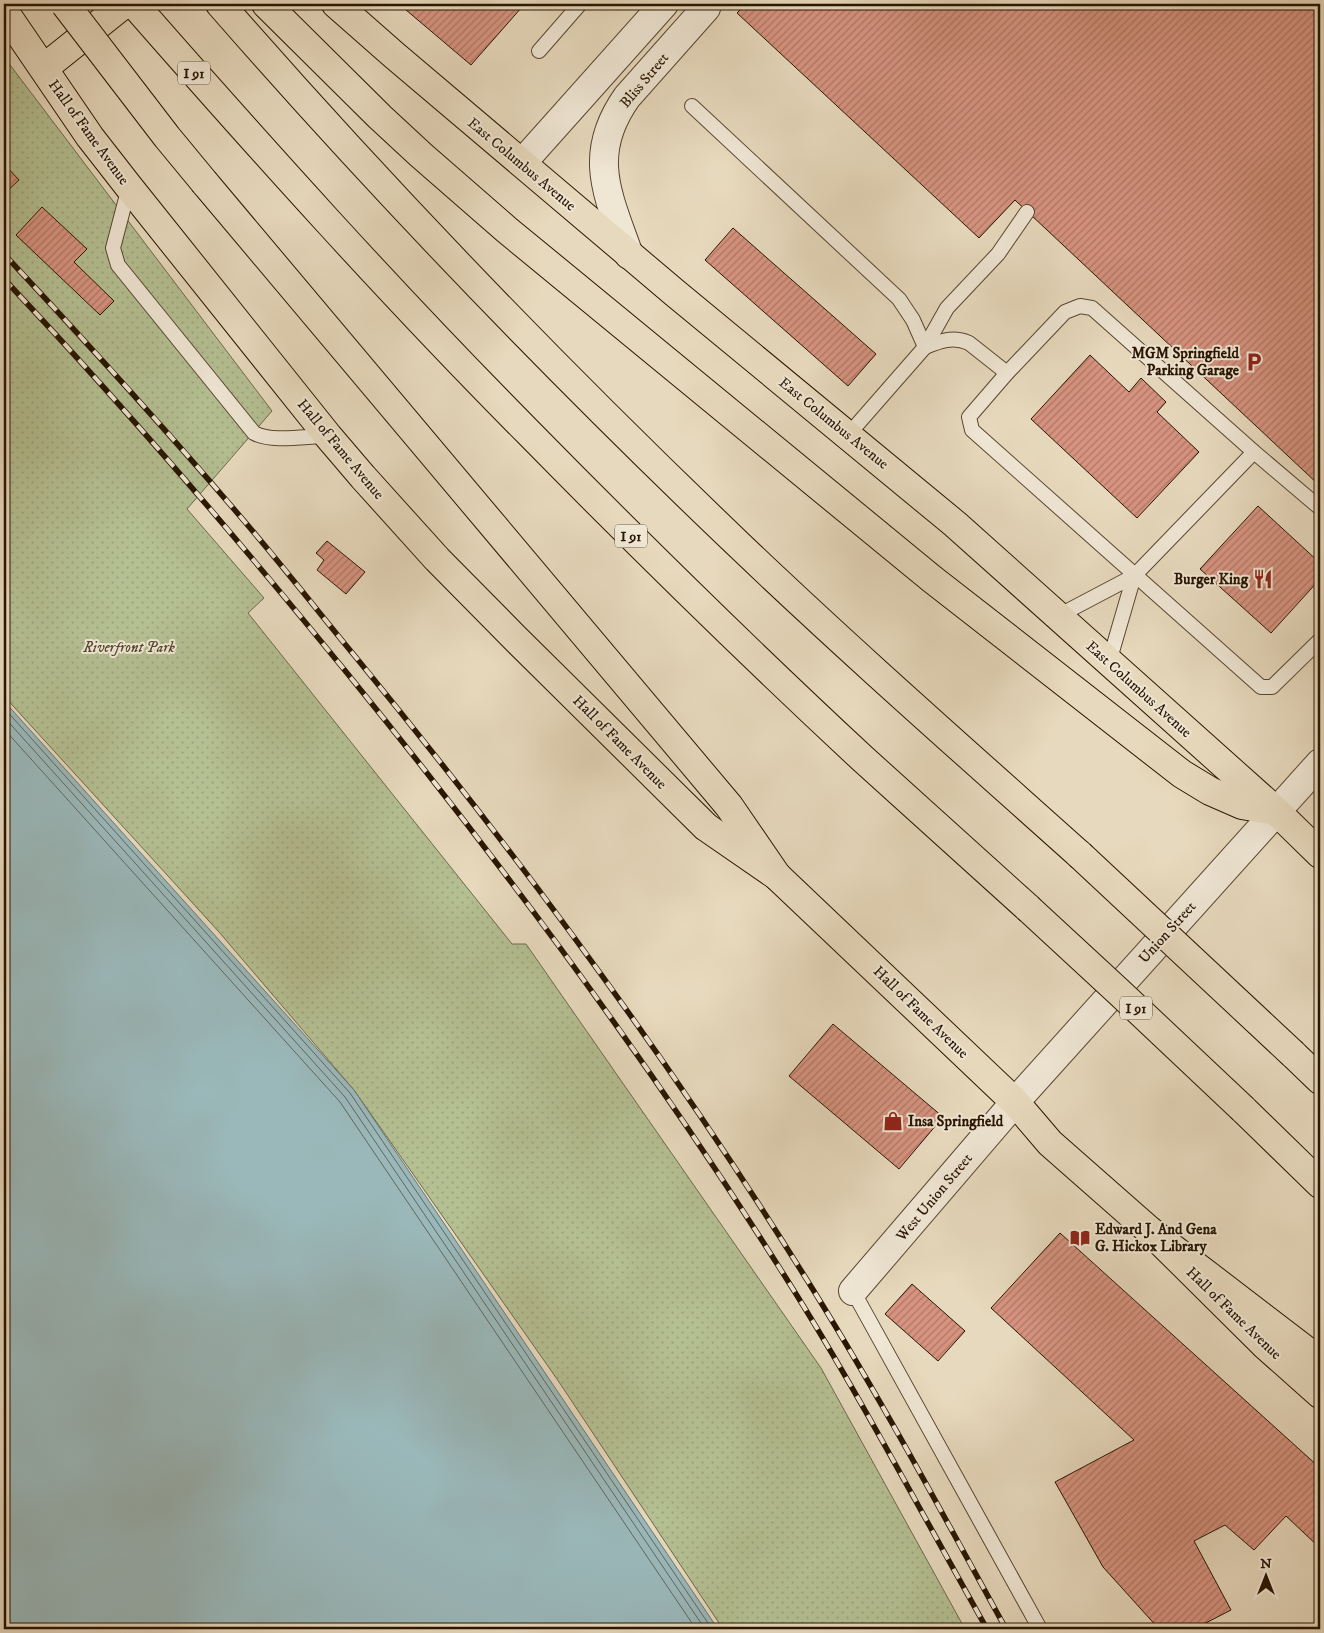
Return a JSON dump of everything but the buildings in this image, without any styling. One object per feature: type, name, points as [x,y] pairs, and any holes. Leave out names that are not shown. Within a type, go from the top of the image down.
[{"type":"main road","points":[[65,4],[167,137],[205,183],[729,806],[777,876]]},
{"type":"main road","points":[[44,68],[124,4]]},
{"type":"main road","name":"I 91","points":[[134,4],[256,142],[445,346],[610,515],[847,744],[1028,908],[1243,1109],[1320,1184]]},
{"type":"main road","points":[[220,4],[305,101],[490,298],[655,464],[824,624],[1080,855],[1320,1080]]},
{"type":"main road","points":[[266,4],[421,155],[507,230],[916,566],[1182,774],[1210,791],[1242,805],[1276,811]]},
{"type":"main road","name":"East Columbus Avenue","points":[[336,4],[629,254],[949,518],[1276,811],[1320,854]]},
{"type":"main road","name":"Hall of Fame Avenue","points":[[4,11],[90,137],[129,187],[328,436],[437,558],[706,827],[777,876],[1015,1102],[1050,1143],[1150,1232],[1253,1334],[1320,1394]]},
{"type":"main road","points":[[1150,1232],[1320,1361]]},
{"type":"street","points":[[522,163],[664,4]]},
{"type":"street","name":"Bliss Street","points":[[629,254],[607,192],[604,153],[610,129],[617,112],[627,97],[706,8],[707,4]]},
{"type":"street","name":"Union Street","points":[[1015,1102],[1320,763]]},
{"type":"street","name":"West Union Street","points":[[853,1291],[1015,1102]]},
{"type":"lane","points":[[539,51],[580,4]]},
{"type":"lane","points":[[692,106],[898,300],[913,320],[925,347]]},
{"type":"lane","points":[[129,187],[112,248],[118,265],[236,413],[259,436],[274,438],[328,436]]},
{"type":"lane","points":[[848,435],[925,347],[946,308],[998,254],[1027,212]]},
{"type":"lane","points":[[1320,508],[1092,308],[1080,306],[1066,312],[969,417],[972,430],[1261,687],[1272,687],[1320,640]]},
{"type":"lane","points":[[925,347],[947,339],[962,340],[969,343],[1008,373]]},
{"type":"lane","points":[[1058,616],[1134,576],[1254,452]]},
{"type":"lane","points":[[1109,662],[1134,576]]},
{"type":"lane","points":[[853,1291],[1040,1629]]},
{"type":"green space","name":"Riverfront Park","points":[[4,57],[272,411],[187,509],[264,598],[248,613],[512,944],[526,944],[821,1368],[965,1629],[723,1629],[557,1379],[354,1090],[219,932],[4,696]]},
{"type":"water","points":[[4,701],[354,1090],[718,1629],[4,1629]]},
{"type":"railway","points":[[4,254],[163,428],[268,550],[414,729],[531,879],[588,956],[698,1112],[802,1272],[881,1404],[1006,1629]]},
{"type":"railway","points":[[4,279],[136,424],[222,522],[306,623],[463,819],[576,969],[735,1199],[813,1321],[864,1408],[987,1629]]},
{"type":"place","name":"MGM Springfield Parking Garage","points":[[1254,362]]},
{"type":"place","name":"Burger King","points":[[1263,579]]},
{"type":"place","name":"Insa Springfield","points":[[893,1121]]},
{"type":"place","name":"Edward J. And Gena G. Hickox Library","points":[[1080,1238]]}]
